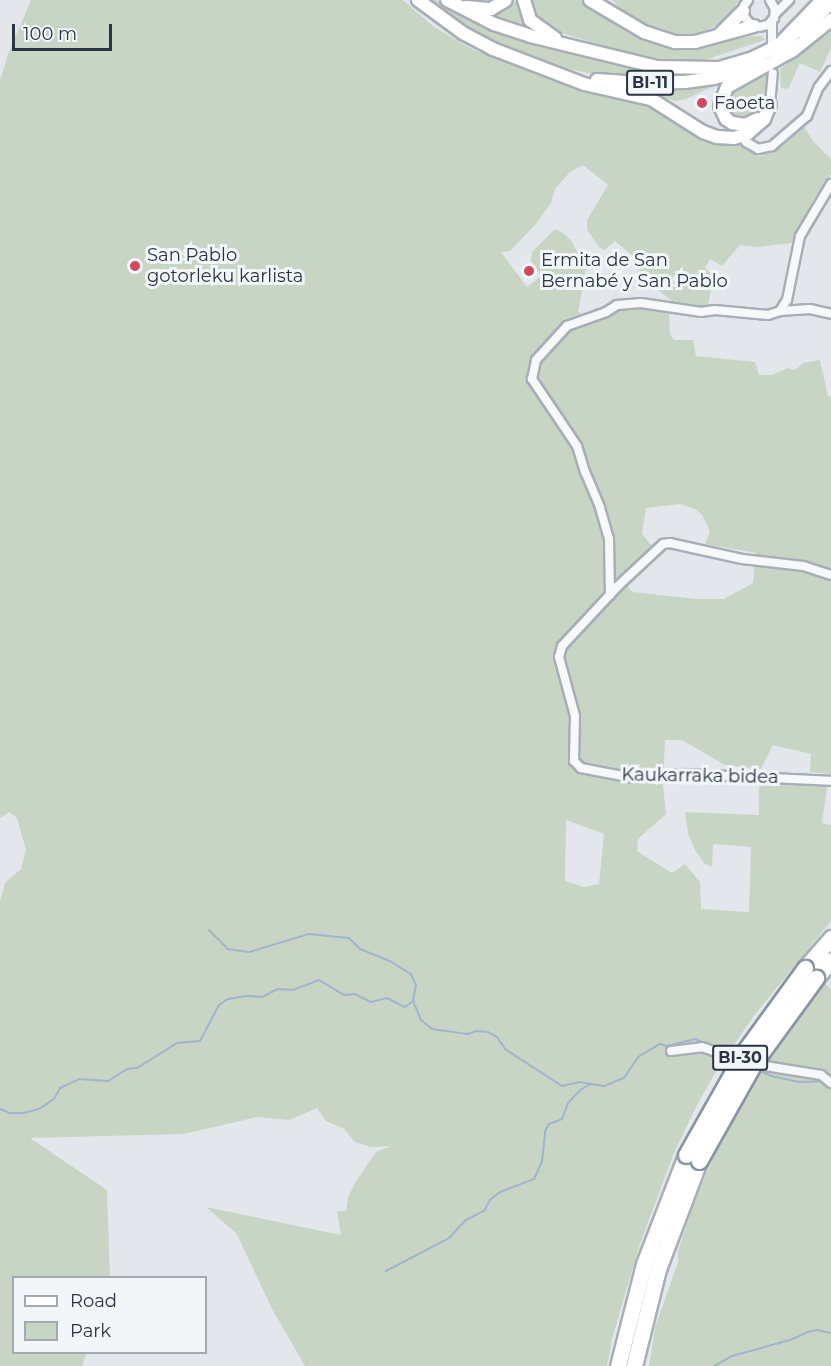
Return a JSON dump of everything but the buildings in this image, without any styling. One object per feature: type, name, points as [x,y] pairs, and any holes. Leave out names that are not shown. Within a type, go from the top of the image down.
[{"type":"highway","points":[[778,47],[823,0]]},
{"type":"highway","name":"BI-30","points":[[618,1366],[644,1264],[693,1158],[831,938]]},
{"type":"highway","name":"BI-30","points":[[810,973],[831,960]]},
{"type":"highway","name":"BI-30","points":[[634,1366],[658,1269],[693,1158]]},
{"type":"main road","name":"BI-11","points":[[418,0],[463,33],[493,49],[535,66],[613,82],[661,84],[769,69],[831,20]]},
{"type":"main road","points":[[451,3],[491,9],[506,0]]},
{"type":"main road","points":[[524,0],[530,20],[539,28],[567,44]]},
{"type":"main road","points":[[590,0],[622,21],[666,40],[694,42],[759,27]]},
{"type":"main road","name":"BI-11","points":[[451,3],[494,24],[639,64],[677,69],[718,68],[753,58],[778,47],[805,28],[831,3]]},
{"type":"main road","points":[[718,36],[746,5]]},
{"type":"main road","points":[[535,66],[585,84],[651,99],[710,135],[726,138],[742,136],[757,128],[770,105]]},
{"type":"main road","points":[[769,69],[727,87],[720,106],[724,116],[732,123],[745,125],[754,122],[770,105]]},
{"type":"street","points":[[746,5],[746,21],[759,27],[772,43],[773,17],[770,0]]},
{"type":"street","points":[[759,27],[773,17],[789,0]]},
{"type":"street","points":[[769,69],[770,105]]},
{"type":"street","points":[[742,136],[746,142],[758,149],[778,142],[807,116],[819,87],[831,71]]},
{"type":"street","points":[[780,311],[787,300],[800,236],[831,184]]},
{"type":"street","points":[[610,595],[609,539],[600,507],[577,446],[536,389],[532,379],[532,370],[541,353],[567,326],[606,312],[616,305],[641,303],[682,311],[715,310],[768,315],[780,311],[810,309],[831,314]]},
{"type":"street","name":"Kaukarraka bidea","points":[[831,575],[803,566],[742,559],[670,543],[663,544],[562,646],[559,657],[575,716],[575,765],[580,768],[633,777],[685,774],[831,781]]},
{"type":"street","points":[[671,1051],[702,1047],[721,1056],[759,1065],[821,1075],[831,1083]]},
{"type":"green space","points":[[31,0],[403,0],[434,27],[474,50],[571,86],[648,104],[717,144],[744,146],[759,157],[783,146],[804,127],[813,141],[831,159],[831,174],[814,198],[792,243],[758,247],[740,245],[722,266],[710,259],[705,268],[713,275],[708,307],[678,306],[652,285],[636,266],[640,262],[615,241],[604,250],[599,247],[587,230],[587,220],[608,185],[583,165],[570,172],[555,189],[551,203],[535,225],[510,251],[501,252],[527,287],[541,276],[531,261],[532,252],[555,229],[571,240],[586,268],[578,312],[584,315],[596,308],[603,310],[631,306],[669,314],[670,334],[674,340],[693,340],[696,356],[755,362],[759,375],[772,375],[788,368],[795,370],[803,363],[820,360],[828,397],[831,396],[831,774],[810,772],[811,754],[773,745],[761,769],[725,765],[682,740],[665,740],[663,785],[666,814],[638,839],[637,851],[672,873],[685,864],[700,882],[701,909],[749,912],[751,847],[713,844],[712,867],[704,863],[688,834],[685,812],[759,815],[759,786],[810,784],[827,787],[822,823],[831,825],[831,921],[753,1017],[718,1068],[697,1105],[674,1153],[640,1244],[612,1339],[607,1366],[305,1366],[272,1309],[237,1234],[206,1207],[341,1235],[337,1211],[346,1211],[348,1197],[356,1181],[376,1152],[391,1146],[371,1147],[355,1142],[344,1129],[326,1121],[317,1108],[289,1120],[257,1117],[184,1134],[30,1138],[107,1190],[110,1276],[12,1276],[12,1354],[87,1354],[82,1366],[0,1366],[0,901],[5,883],[21,869],[26,850],[17,818],[9,812],[0,818],[0,81],[8,54]],"holes":[[[680,504],[695,509],[702,515],[710,531],[705,544],[756,553],[753,583],[724,599],[697,599],[633,592],[620,579],[653,547],[642,534],[646,508]],[[566,820],[604,834],[599,884],[584,887],[565,881]]]},
{"type":"green space","points":[[428,0],[436,0],[480,26],[640,71],[702,75],[669,79],[615,79],[537,62],[494,44],[454,20]]},
{"type":"green space","points":[[515,0],[520,0],[529,26],[492,15]]},
{"type":"green space","points":[[529,0],[581,0],[618,26],[647,39],[696,47],[752,36],[762,36],[765,40],[705,60],[661,60],[637,56],[555,31],[541,23],[533,14]]},
{"type":"green space","points":[[612,0],[739,0],[729,16],[721,23],[699,34],[687,36],[675,35],[637,20],[625,14]]},
{"type":"green space","points":[[831,32],[831,48],[820,72],[800,63],[788,89],[781,88],[780,69]]},
{"type":"green space","points":[[769,74],[770,94],[763,107],[753,117],[737,120],[730,115],[726,101],[731,91]]},
{"type":"green space","points":[[723,82],[684,100],[675,101],[627,88],[689,87]]},
{"type":"green space","points":[[824,983],[831,989],[831,1366],[649,1366],[655,1327],[678,1262],[678,1251],[692,1208],[723,1134],[760,1070]]},
{"type":"waterway","points":[[209,930],[228,949],[249,952],[309,934],[349,938],[360,949],[390,961],[411,974],[416,985],[413,1001]]},
{"type":"waterway","points":[[0,1109],[10,1113],[24,1113],[39,1109],[54,1099],[60,1088],[79,1079],[108,1081],[127,1069],[137,1068],[177,1043],[200,1041],[219,1005],[228,999],[248,996],[262,997],[278,989],[293,990],[319,980],[344,995],[355,994],[371,1002],[387,998],[405,1007],[413,1001],[421,1020],[432,1029],[467,1034],[476,1031],[488,1032],[497,1037],[505,1049],[562,1086],[579,1082],[591,1084]]},
{"type":"waterway","points":[[386,1271],[449,1238],[466,1220],[484,1211],[490,1200],[500,1192],[534,1179],[542,1162],[545,1131],[549,1124],[562,1119],[568,1103],[580,1090],[591,1084],[604,1086],[624,1078],[638,1057],[660,1044],[667,1046],[695,1039],[721,1050]]},
{"type":"waterway","points":[[760,1071],[771,1076],[799,1082],[824,1081]]},
{"type":"waterway","points":[[714,1366],[732,1356],[790,1340],[808,1332],[817,1330],[831,1333]]},
{"type":"place","name":"Faoeta","points":[[702,103]]},
{"type":"place","name":"San Pablo gotorleku karlista","points":[[135,266]]},
{"type":"place","name":"Ermita de San Bernabé y San Pablo","points":[[529,271]]}]
